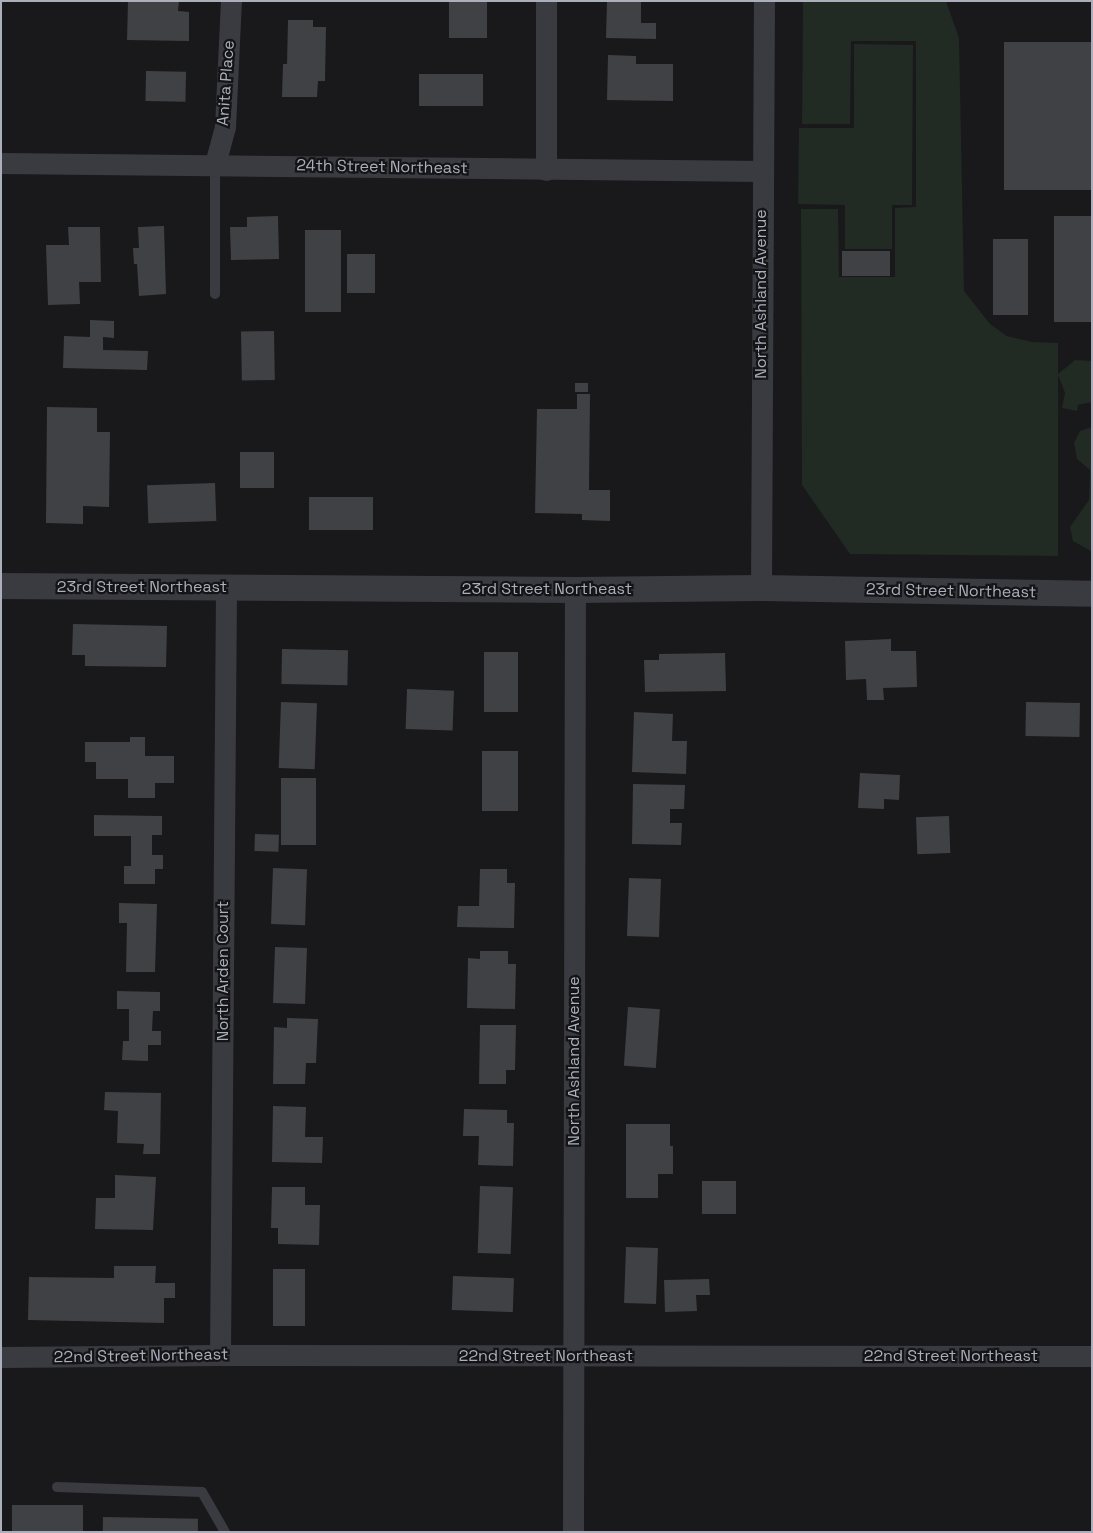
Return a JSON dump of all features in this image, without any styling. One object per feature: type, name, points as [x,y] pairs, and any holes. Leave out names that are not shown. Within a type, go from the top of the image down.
[{"type":"street","name":"Anita Place","points":[[215,164],[225,127],[231,1]]},
{"type":"street","points":[[546,1],[546,170]]},
{"type":"street","name":"North Ashland Avenue","points":[[761,588],[764,1]]},
{"type":"street","name":"24th Street Northeast","points":[[1,163],[762,171]]},
{"type":"street","name":"23rd Street Northeast","points":[[1,586],[575,590],[761,588],[1092,594]]},
{"type":"street","name":"North Arden Court","points":[[220,1355],[226,588]]},
{"type":"street","name":"North Ashland Avenue","points":[[573,1532],[575,590]]},
{"type":"street","name":"22nd Street Northeast","points":[[1,1357],[220,1355],[1092,1356]]},
{"type":"lane","points":[[215,164],[215,294]]},
{"type":"lane","points":[[57,1487],[202,1492],[224,1532]]},
{"type":"shaded area","points":[[803,1],[946,1],[959,38],[964,291],[990,324],[1007,336],[1032,342],[1058,343],[1058,374],[1075,360],[1092,361],[1092,402],[1078,405],[1077,411],[1062,408],[1065,393],[1058,375],[1058,556],[850,554],[802,485],[801,209],[838,209],[839,277],[895,277],[895,208],[916,207],[916,41],[851,41],[850,124],[802,124]]},
{"type":"shaded area","points":[[854,44],[913,45],[912,205],[892,205],[892,249],[845,249],[845,205],[798,204],[799,128],[854,128]]},
{"type":"shaded area","points":[[1092,427],[1091,551],[1073,541],[1070,527],[1089,500],[1090,470],[1077,459],[1074,443],[1080,431]]},
{"type":"building","points":[[128,1],[179,1],[178,11],[189,12],[189,41],[127,40]]},
{"type":"building","points":[[449,1],[487,1],[487,38],[449,38]]},
{"type":"building","points":[[607,1],[641,1],[641,23],[656,23],[656,39],[606,38]]},
{"type":"building","points":[[288,20],[313,20],[313,27],[326,27],[325,81],[318,81],[317,97],[282,97],[283,64],[287,64]]},
{"type":"building","points":[[1004,42],[1092,42],[1092,190],[1004,190]]},
{"type":"building","points":[[608,55],[636,56],[636,64],[673,64],[673,101],[607,100]]},
{"type":"building","points":[[146,71],[186,72],[185,102],[145,101]]},
{"type":"building","points":[[419,74],[483,74],[483,106],[419,106]]},
{"type":"building","points":[[278,216],[279,259],[231,260],[230,227],[247,227],[247,217]]},
{"type":"building","points":[[1054,216],[1092,216],[1092,322],[1054,322]]},
{"type":"building","points":[[164,226],[166,294],[139,296],[137,264],[134,264],[133,248],[139,248],[138,227]]},
{"type":"building","points":[[68,227],[100,227],[101,282],[79,282],[80,304],[48,305],[46,245],[69,245]]},
{"type":"building","points":[[305,230],[341,230],[341,312],[305,312]]},
{"type":"building","points":[[993,239],[1028,239],[1028,315],[993,315]]},
{"type":"building","points":[[842,251],[890,251],[890,276],[842,276]]},
{"type":"building","points":[[347,254],[375,254],[375,293],[347,293]]},
{"type":"building","points":[[90,320],[114,321],[114,338],[103,337],[103,350],[148,351],[147,370],[63,368],[64,336],[90,337]]},
{"type":"building","points":[[274,331],[275,380],[242,381],[241,332]]},
{"type":"building","points":[[575,383],[588,383],[588,392],[575,392]]},
{"type":"building","points":[[577,394],[590,394],[589,490],[610,490],[610,521],[582,520],[582,514],[535,513],[537,409],[577,409]]},
{"type":"building","points":[[47,407],[97,408],[97,432],[110,432],[109,507],[83,506],[83,524],[46,523]]},
{"type":"building","points":[[240,452],[274,452],[274,488],[240,488]]},
{"type":"building","points":[[215,483],[216,521],[148,523],[147,485]]},
{"type":"building","points":[[309,497],[373,497],[373,530],[309,530]]},
{"type":"building","points":[[73,624],[167,626],[166,667],[85,666],[85,655],[72,655]]},
{"type":"building","points":[[891,639],[891,651],[916,651],[917,687],[883,688],[884,700],[867,700],[866,679],[846,680],[845,641]]},
{"type":"building","points":[[282,649],[348,650],[347,685],[281,684]]},
{"type":"building","points":[[484,652],[518,652],[518,712],[484,712]]},
{"type":"building","points":[[725,653],[726,691],[645,692],[644,660],[659,660],[659,654]]},
{"type":"building","points":[[407,689],[454,691],[453,731],[406,729]]},
{"type":"building","points":[[281,702],[317,703],[315,769],[279,768]]},
{"type":"building","points":[[1026,702],[1080,703],[1079,737],[1025,736]]},
{"type":"building","points":[[634,712],[673,714],[672,741],[687,741],[686,774],[632,772]]},
{"type":"building","points":[[130,737],[145,737],[145,756],[174,756],[174,783],[155,783],[155,798],[128,798],[128,779],[96,779],[96,762],[85,762],[85,742],[130,742]]},
{"type":"building","points":[[482,751],[518,751],[518,811],[482,811]]},
{"type":"building","points":[[860,773],[900,775],[899,800],[884,799],[884,809],[858,808]]},
{"type":"building","points":[[281,778],[316,778],[316,845],[281,845]]},
{"type":"building","points":[[633,784],[685,785],[684,809],[670,809],[670,823],[682,823],[681,845],[632,844]]},
{"type":"building","points":[[94,815],[162,816],[162,835],[152,835],[152,855],[163,855],[163,869],[155,869],[155,884],[124,884],[124,866],[131,866],[131,836],[94,836]]},
{"type":"building","points":[[949,816],[950,853],[917,854],[916,817]]},
{"type":"building","points":[[255,834],[279,835],[278,852],[254,851]]},
{"type":"building","points":[[273,868],[307,869],[305,925],[271,924]]},
{"type":"building","points":[[480,869],[507,869],[507,883],[515,883],[514,928],[457,927],[458,906],[479,906]]},
{"type":"building","points":[[629,878],[661,879],[659,937],[627,936]]},
{"type":"building","points":[[119,903],[157,904],[155,972],[126,972],[127,923],[119,923]]},
{"type":"building","points":[[275,947],[307,948],[305,1004],[273,1003]]},
{"type":"building","points":[[480,951],[508,951],[508,964],[516,964],[515,1009],[467,1008],[468,958],[480,959]]},
{"type":"building","points":[[117,991],[160,992],[160,1011],[153,1011],[152,1031],[161,1031],[161,1045],[148,1045],[148,1061],[122,1060],[123,1041],[129,1041],[129,1009],[117,1009]]},
{"type":"building","points":[[628,1007],[660,1009],[656,1068],[624,1066]]},
{"type":"building","points":[[287,1018],[318,1019],[316,1063],[306,1063],[305,1084],[273,1084],[274,1027],[287,1028]]},
{"type":"building","points":[[480,1025],[516,1025],[515,1070],[506,1070],[506,1084],[479,1084]]},
{"type":"building","points":[[105,1092],[161,1093],[160,1154],[143,1154],[144,1144],[117,1143],[118,1111],[104,1110]]},
{"type":"building","points":[[273,1106],[306,1107],[305,1137],[323,1137],[322,1163],[272,1162]]},
{"type":"building","points":[[464,1109],[507,1110],[507,1123],[514,1123],[513,1166],[478,1165],[479,1136],[463,1136]]},
{"type":"building","points":[[626,1124],[670,1124],[670,1146],[673,1146],[673,1174],[658,1174],[658,1198],[626,1198]]},
{"type":"building","points":[[115,1175],[156,1177],[153,1230],[95,1229],[96,1198],[115,1198]]},
{"type":"building","points":[[702,1181],[736,1181],[736,1214],[702,1214]]},
{"type":"building","points":[[480,1186],[513,1187],[511,1254],[478,1253]]},
{"type":"building","points":[[272,1187],[305,1187],[305,1205],[320,1205],[319,1245],[278,1244],[278,1228],[271,1228]]},
{"type":"building","points":[[626,1247],[658,1248],[656,1304],[624,1303]]},
{"type":"building","points":[[114,1266],[156,1266],[155,1283],[175,1283],[175,1298],[164,1298],[164,1323],[28,1320],[29,1277],[114,1278]]},
{"type":"building","points":[[273,1269],[305,1269],[305,1326],[273,1326]]},
{"type":"building","points":[[453,1276],[514,1278],[513,1312],[452,1310]]},
{"type":"building","points":[[709,1279],[710,1295],[696,1295],[697,1311],[665,1312],[664,1280]]},
{"type":"building","points":[[12,1505],[83,1505],[83,1532],[12,1532]]},
{"type":"building","points":[[103,1517],[198,1519],[198,1532],[103,1532]]}]
